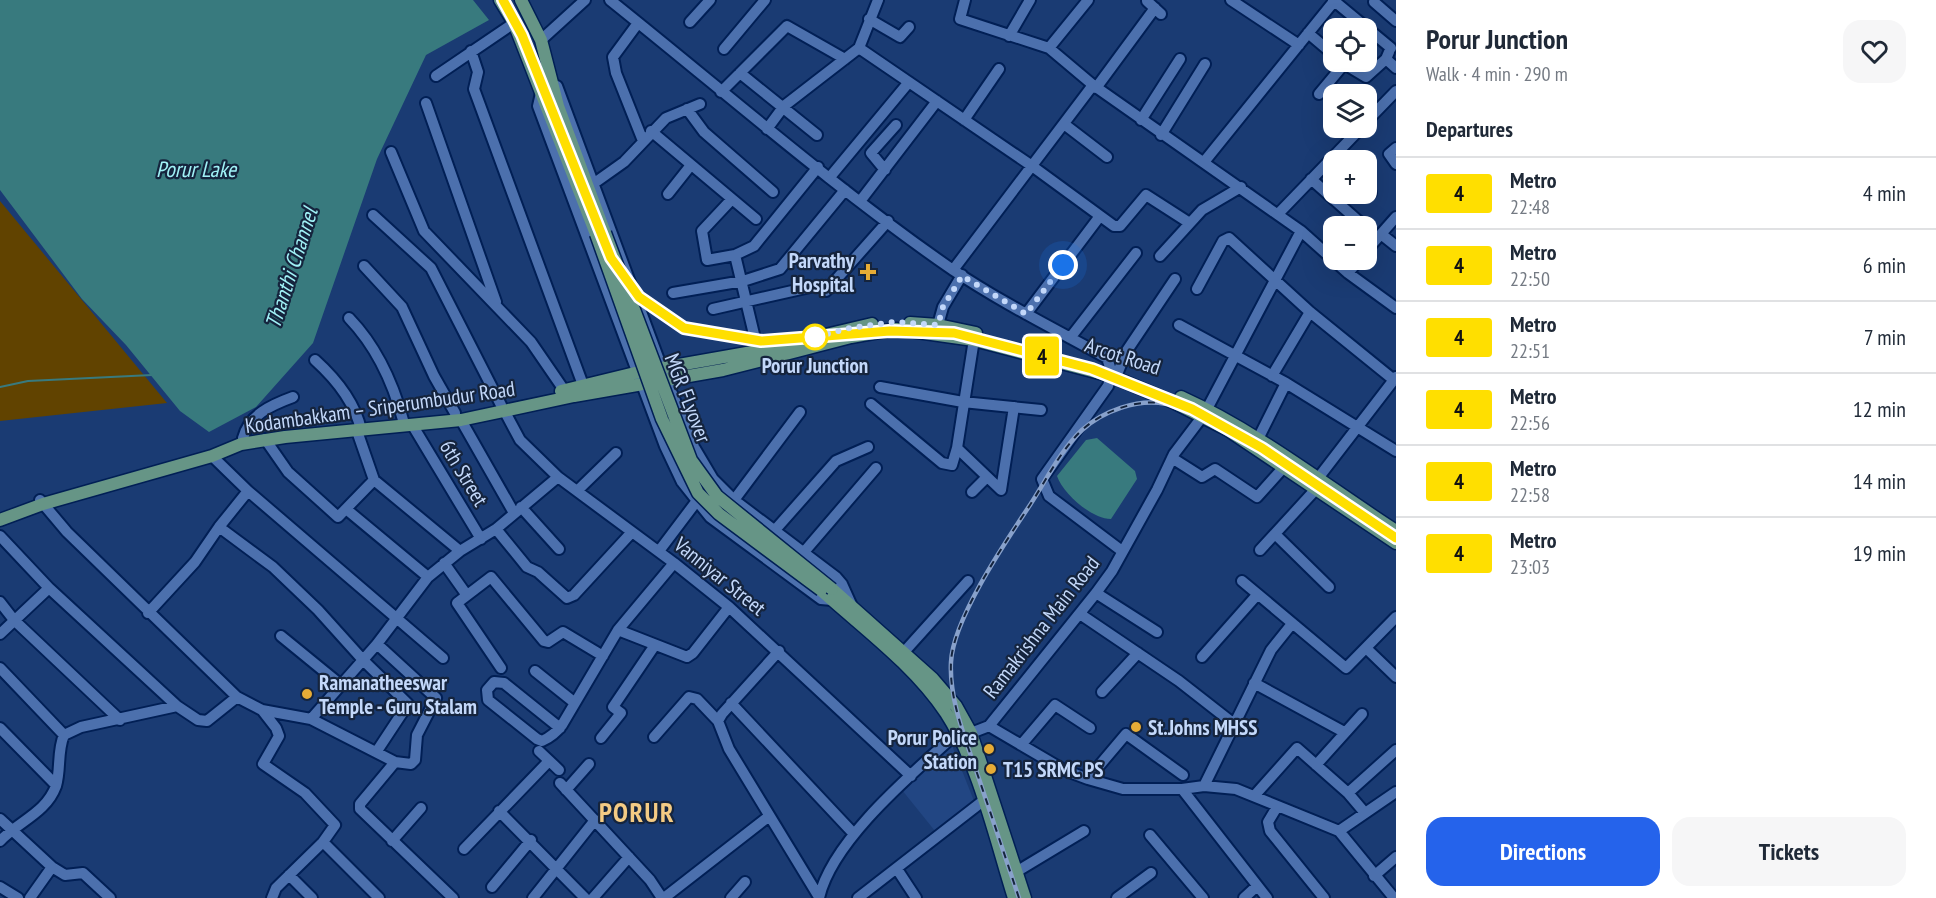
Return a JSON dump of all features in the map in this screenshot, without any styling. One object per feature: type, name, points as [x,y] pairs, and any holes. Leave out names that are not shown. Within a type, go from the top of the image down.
[{"type":"main road","name":"MGR FLyover","points":[[500,0],[514,23],[541,93],[553,107]]},
{"type":"main road","name":"MGR FLyover","points":[[521,0],[541,40],[552,78],[553,107],[662,418],[698,493],[719,514],[829,593],[850,604],[932,678],[956,706],[971,733],[1002,845]]},
{"type":"main road","points":[[619,320],[642,312]]},
{"type":"main road","name":"Arcot Road","points":[[664,373],[868,325],[894,322],[974,336],[1113,373],[1258,439],[1396,543]]},
{"type":"main road","name":"Arcot Road","points":[[664,373],[766,361],[873,332],[896,329],[937,329]]},
{"type":"main road","name":"Kodambakkam – Sriperumbudur Road","points":[[191,458],[212,456],[241,444],[265,439],[408,423],[503,408],[664,373]]},
{"type":"main road","name":"Kodambakkam – Sriperumbudur Road","points":[[503,408],[583,385],[640,378]]},
{"type":"main road","name":"Arcot Road","points":[[1204,413],[1284,466],[1317,483],[1396,531]]},
{"type":"main road","name":"Kodambakkam – Sriperumbudur Road","points":[[0,513],[191,458],[243,438],[264,433],[359,428]]},
{"type":"main road","name":"Kodambakkam – Sriperumbudur Road","points":[[0,520],[42,502]]},
{"type":"main road","points":[[829,593],[926,686],[957,733],[983,801],[1026,898]]},
{"type":"main road","points":[[1002,845],[1014,898]]},
{"type":"street","points":[[541,40],[585,0]]},
{"type":"street","points":[[610,0],[845,190],[958,273],[1108,359],[1113,373]]},
{"type":"street","points":[[690,22],[710,0]]},
{"type":"street","points":[[724,49],[765,0]]},
{"type":"street","points":[[767,129],[783,106],[859,48],[878,0]]},
{"type":"street","points":[[965,0],[960,19],[1049,48],[1095,87],[1161,135],[1241,187],[1301,231],[1348,273],[1396,308]]},
{"type":"street","points":[[1009,36],[1030,0]]},
{"type":"street","points":[[1049,48],[1088,0]]},
{"type":"street","points":[[1231,0],[1299,45]]},
{"type":"street","points":[[1204,162],[1334,0],[1391,50],[1396,68]]},
{"type":"street","points":[[1374,2],[1396,21]]},
{"type":"street","points":[[937,329],[943,307],[958,273],[1032,166],[1095,87],[1154,7]]},
{"type":"street","points":[[869,19],[900,37],[909,27]]},
{"type":"street","points":[[638,22],[613,57],[616,73],[643,141]]},
{"type":"street","points":[[436,76],[514,23]]},
{"type":"street","points":[[721,92],[787,26],[845,58]]},
{"type":"street","points":[[1308,33],[1323,46]]},
{"type":"street","points":[[859,48],[1032,166],[1114,226],[1120,226],[1143,196],[1149,195],[1188,222]]},
{"type":"street","points":[[1377,65],[1391,50]]},
{"type":"street","points":[[471,51],[478,72],[474,89],[583,385]]},
{"type":"street","points":[[1141,120],[1180,59]]},
{"type":"street","points":[[1161,135],[1205,64]]},
{"type":"street","points":[[964,120],[999,69]]},
{"type":"street","points":[[1319,94],[1336,72]]},
{"type":"street","points":[[1358,72],[1366,77],[1371,72]]},
{"type":"street","points":[[740,73],[817,135]]},
{"type":"street","points":[[552,78],[559,90],[684,423],[713,479],[734,500],[804,552],[842,584],[850,604]]},
{"type":"street","points":[[830,177],[909,82]]},
{"type":"street","points":[[1377,111],[1396,91]]},
{"type":"street","points":[[541,93],[538,106],[659,432],[682,482],[696,502],[728,532],[780,567],[821,599],[829,593]]},
{"type":"street","points":[[861,200],[937,101]]},
{"type":"street","points":[[426,103],[497,305]]},
{"type":"street","points":[[593,184],[624,162],[651,131],[666,118],[700,104]]},
{"type":"street","points":[[687,109],[704,132],[773,192]]},
{"type":"street","points":[[1064,124],[1107,157]]},
{"type":"street","points":[[885,170],[871,153],[896,125]]},
{"type":"street","points":[[651,131],[756,219]]},
{"type":"street","points":[[1343,150],[1353,138]]},
{"type":"street","points":[[1396,148],[1389,154],[1396,164]]},
{"type":"street","points":[[391,152],[424,231],[531,342],[564,390]]},
{"type":"street","points":[[668,194],[691,165]]},
{"type":"street","points":[[732,199],[702,231],[707,260],[735,255],[757,243],[818,167]]},
{"type":"street","points":[[1278,214],[1323,169]]},
{"type":"street","points":[[1311,179],[1352,216]]},
{"type":"street","points":[[1160,256],[1188,222],[1213,201],[1241,187]]},
{"type":"street","points":[[673,293],[743,281],[776,272],[784,266],[845,190]]},
{"type":"street","name":"Vanniyar Street","points":[[373,215],[431,268],[520,440],[558,477],[674,562],[729,607],[911,776]]},
{"type":"street","points":[[1026,314],[1100,216]]},
{"type":"street","points":[[1377,238],[1396,217]]},
{"type":"street","points":[[826,291],[888,221]]},
{"type":"street","name":"Ramakrishna Main Road","points":[[989,726],[1096,593],[1158,490],[1172,458],[1204,413],[1301,231]]},
{"type":"street","points":[[1379,236],[1396,246]]},
{"type":"street","points":[[1197,289],[1227,238],[1310,312],[1395,379],[1317,483],[1260,550]]},
{"type":"street","points":[[1070,338],[1136,253]]},
{"type":"street","points":[[735,255],[758,351]]},
{"type":"street","points":[[364,266],[402,307],[434,376],[517,510],[559,549]]},
{"type":"street","points":[[1122,551],[1049,496],[1042,479],[1108,386],[1126,352],[1175,279]]},
{"type":"street","points":[[713,309],[810,288]]},
{"type":"street","points":[[1272,376],[1310,312]]},
{"type":"street","name":"6th Street","points":[[349,318],[363,332],[378,357],[408,423],[481,539]]},
{"type":"street","points":[[1179,325],[1286,383],[1396,451]]},
{"type":"street","points":[[871,404],[946,466],[953,463],[974,336]]},
{"type":"street","points":[[315,360],[349,399],[374,480],[460,551]]},
{"type":"street","points":[[1258,439],[1286,383]]},
{"type":"street","points":[[880,387],[963,402],[1041,410]]},
{"type":"street","points":[[243,438],[246,427],[252,419],[275,404],[293,397]]},
{"type":"street","points":[[957,448],[1004,494],[1014,407]]},
{"type":"street","points":[[734,500],[800,412]]},
{"type":"street","points":[[659,432],[684,423]]},
{"type":"street","points":[[265,439],[288,472],[338,517],[374,480]]},
{"type":"street","points":[[775,530],[836,461],[868,447]]},
{"type":"street","points":[[577,491],[616,453]]},
{"type":"street","points":[[212,456],[248,492],[443,658]]},
{"type":"street","points":[[1172,458],[1202,477],[1215,469],[1257,497],[1284,466]]},
{"type":"street","points":[[804,552],[876,468]]},
{"type":"street","points":[[311,719],[377,644],[428,577],[460,551],[496,529],[558,477]]},
{"type":"street","points":[[972,492],[987,477]]},
{"type":"street","points":[[148,613],[195,562],[219,527],[248,492]]},
{"type":"street","points":[[42,502],[67,532],[237,697],[262,710],[311,719],[395,762],[411,764],[414,762],[417,735],[436,701],[433,695],[377,644]]},
{"type":"street","points":[[659,551],[696,502]]},
{"type":"street","points":[[346,509],[428,577]]},
{"type":"street","points":[[219,527],[273,567],[408,704],[377,751]]},
{"type":"street","points":[[496,529],[527,567],[538,572],[567,598],[574,596],[632,532]]},
{"type":"street","points":[[1275,534],[1329,587]]},
{"type":"street","points":[[0,536],[49,588],[177,706],[198,720],[207,721],[237,697]]},
{"type":"street","points":[[560,728],[504,683],[494,682],[487,690],[488,699],[537,740],[550,738],[560,728],[618,630],[674,562]]},
{"type":"street","points":[[444,563],[466,594]]},
{"type":"street","points":[[501,668],[458,606],[458,601],[491,577],[544,641],[548,642],[562,632],[603,656]]},
{"type":"street","points":[[904,652],[968,581]]},
{"type":"street","points":[[1242,581],[1291,625],[1346,668],[1396,617]]},
{"type":"street","points":[[0,634],[49,588]]},
{"type":"street","points":[[1096,593],[1157,632]]},
{"type":"street","points":[[1202,657],[1257,595]]},
{"type":"street","points":[[0,602],[14,621],[120,720]]},
{"type":"street","points":[[618,630],[683,657],[690,655],[729,607]]},
{"type":"street","points":[[1080,614],[1138,653],[1234,724]]},
{"type":"street","points":[[1204,786],[1271,650],[1291,625]]},
{"type":"street","points":[[281,636],[340,685]]},
{"type":"street","points":[[601,738],[621,713],[613,707],[655,645]]},
{"type":"street","points":[[1367,649],[1396,677]]},
{"type":"street","points":[[718,721],[731,703],[779,651]]},
{"type":"street","points":[[1102,692],[1138,653]]},
{"type":"street","points":[[0,668],[64,735]]},
{"type":"street","points":[[535,671],[575,703]]},
{"type":"street","points":[[1254,683],[1344,732]]},
{"type":"street","points":[[654,737],[689,697],[697,699],[718,721],[725,742],[768,817],[819,897]]},
{"type":"street","points":[[731,703],[854,834]]},
{"type":"street","points":[[1021,745],[1055,705],[1090,728]]},
{"type":"street","points":[[0,841],[10,830],[44,808],[56,786],[60,746],[64,735],[74,729],[177,706]]},
{"type":"street","points":[[262,710],[276,728],[279,736],[263,764],[304,793],[333,821],[334,828],[276,888],[272,898]]},
{"type":"street","points":[[1316,765],[1362,714]]},
{"type":"street","points":[[971,733],[989,726],[1064,770],[1124,789],[1182,789],[1204,786],[1236,789],[1255,795],[1277,807],[1339,831],[1394,898]]},
{"type":"street","points":[[0,728],[56,786]]},
{"type":"street","points":[[819,897],[828,869],[854,834],[957,733]]},
{"type":"street","points":[[1088,779],[1126,734],[1183,775]]},
{"type":"street","points":[[1255,795],[1298,748],[1348,793],[1365,813]]},
{"type":"street","points":[[1348,793],[1396,750]]},
{"type":"street","points":[[539,751],[560,770]]},
{"type":"street","points":[[464,849],[549,760]]},
{"type":"street","points":[[395,762],[359,807],[453,898]]},
{"type":"street","points":[[589,764],[563,787],[629,857],[663,898],[768,817]]},
{"type":"street","points":[[1182,789],[1267,898]]},
{"type":"street","points":[[1339,831],[1395,796]]},
{"type":"street","points":[[858,898],[983,801]]},
{"type":"street","points":[[1277,807],[1268,822],[1270,831],[1324,898]]},
{"type":"street","points":[[392,841],[421,808]]},
{"type":"street","points":[[500,811],[531,840],[585,898]]},
{"type":"street","points":[[0,819],[52,867],[65,875],[83,873],[110,898]]},
{"type":"street","points":[[533,898],[595,820]]},
{"type":"street","points":[[1016,872],[1084,831]]},
{"type":"street","points":[[1150,836],[1203,898]]},
{"type":"street","points":[[492,887],[531,840]]},
{"type":"street","points":[[322,842],[379,898]]},
{"type":"street","points":[[593,898],[629,857]]},
{"type":"street","points":[[1374,876],[1396,857]]},
{"type":"street","points":[[30,898],[52,867]]},
{"type":"street","points":[[897,869],[916,898]]},
{"type":"street","points":[[1117,898],[1151,873]]},
{"type":"street","points":[[289,875],[312,898]]},
{"type":"street","points":[[731,898],[745,882]]},
{"type":"street","points":[[0,886],[18,898]]},
{"type":"street","points":[[1244,898],[1257,886]]},
{"type":"shaded area","points":[[0,201],[167,403],[0,421]]},
{"type":"shaded area","points":[[951,743],[974,801],[935,831],[902,790]]},
{"type":"water","name":"Porur Lake","points":[[0,0],[473,0],[489,20],[426,55],[377,159],[313,343],[256,407],[209,432],[180,411],[126,345],[82,299],[0,190]]},
{"type":"water","points":[[1097,438],[1135,471],[1137,479],[1111,519],[1095,515],[1079,504],[1065,490],[1057,476],[1086,440]]},
{"type":"waterway","name":"Thanthi Channel","points":[[0,387],[28,381],[152,375]]},
{"type":"railway","points":[[503,0],[522,35],[611,258],[639,296],[684,328],[761,341],[890,331],[954,333],[1092,369],[1192,409],[1262,448],[1396,538]]},
{"type":"railway","points":[[1019,898],[959,718],[951,676],[954,644],[982,581],[1074,438],[1090,423],[1110,412],[1144,403],[1166,404]]},
{"type":"metro line","name":"4","points":[[503,0],[522,35],[611,258],[639,297],[684,328],[761,341],[890,331],[954,333],[1092,369],[1192,409],[1262,448],[1396,538]]},
{"type":"place","name":"Parvathy Hospital","points":[[868,272]]},
{"type":"place","name":"Porur Junction","points":[[815,337]]},
{"type":"place","name":"Ramanatheeswar Temple - Guru Stalam","points":[[307,694]]},
{"type":"place","name":"St.Johns MHSS","points":[[1136,727]]},
{"type":"place","name":"Porur Police Station","points":[[989,749]]},
{"type":"place","name":"T15 SRMC PS","points":[[991,769]]},
{"type":"district","name":"PORUR","points":[[637,812]]},
{"type":"route","points":[[815,337],[811,338],[850,328],[894,322],[938,325],[941,311],[962,276],[1026,314],[1063,265]]}]
